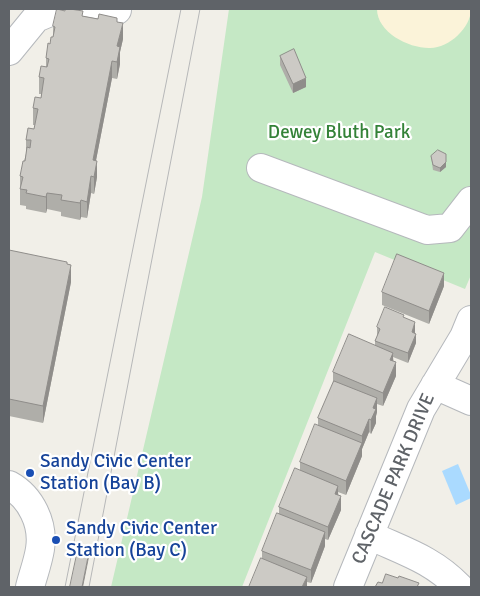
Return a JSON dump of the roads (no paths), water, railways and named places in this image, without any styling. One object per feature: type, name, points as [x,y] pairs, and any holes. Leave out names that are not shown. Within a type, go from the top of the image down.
[{"type":"street","points":[[9,51],[32,14],[55,10],[117,10]]},
{"type":"street","points":[[261,168],[426,230],[450,228],[471,201]]},
{"type":"street","name":"CASCADE PARK DRIVE","points":[[348,587],[421,409],[464,337],[471,320]]},
{"type":"street","points":[[435,385],[471,401]]},
{"type":"street","points":[[9,485],[30,504],[40,526],[40,548],[30,587]]},
{"type":"street","points":[[369,536],[408,551],[428,562],[459,587]]},
{"type":"water","points":[[458,464],[471,498],[456,505],[442,471]]},
{"type":"tram line","points":[[65,587],[181,9]]},
{"type":"tram line","points":[[89,587],[200,9]]},
{"type":"place","name":"Sandy Civic Center Station (Bay B)","points":[[30,473]]},
{"type":"place","name":"Sandy Civic Center Station (Bay C)","points":[[56,540]]},
{"type":"park label","name":"Dewey Bluth Park","points":[[339,133]]}]
